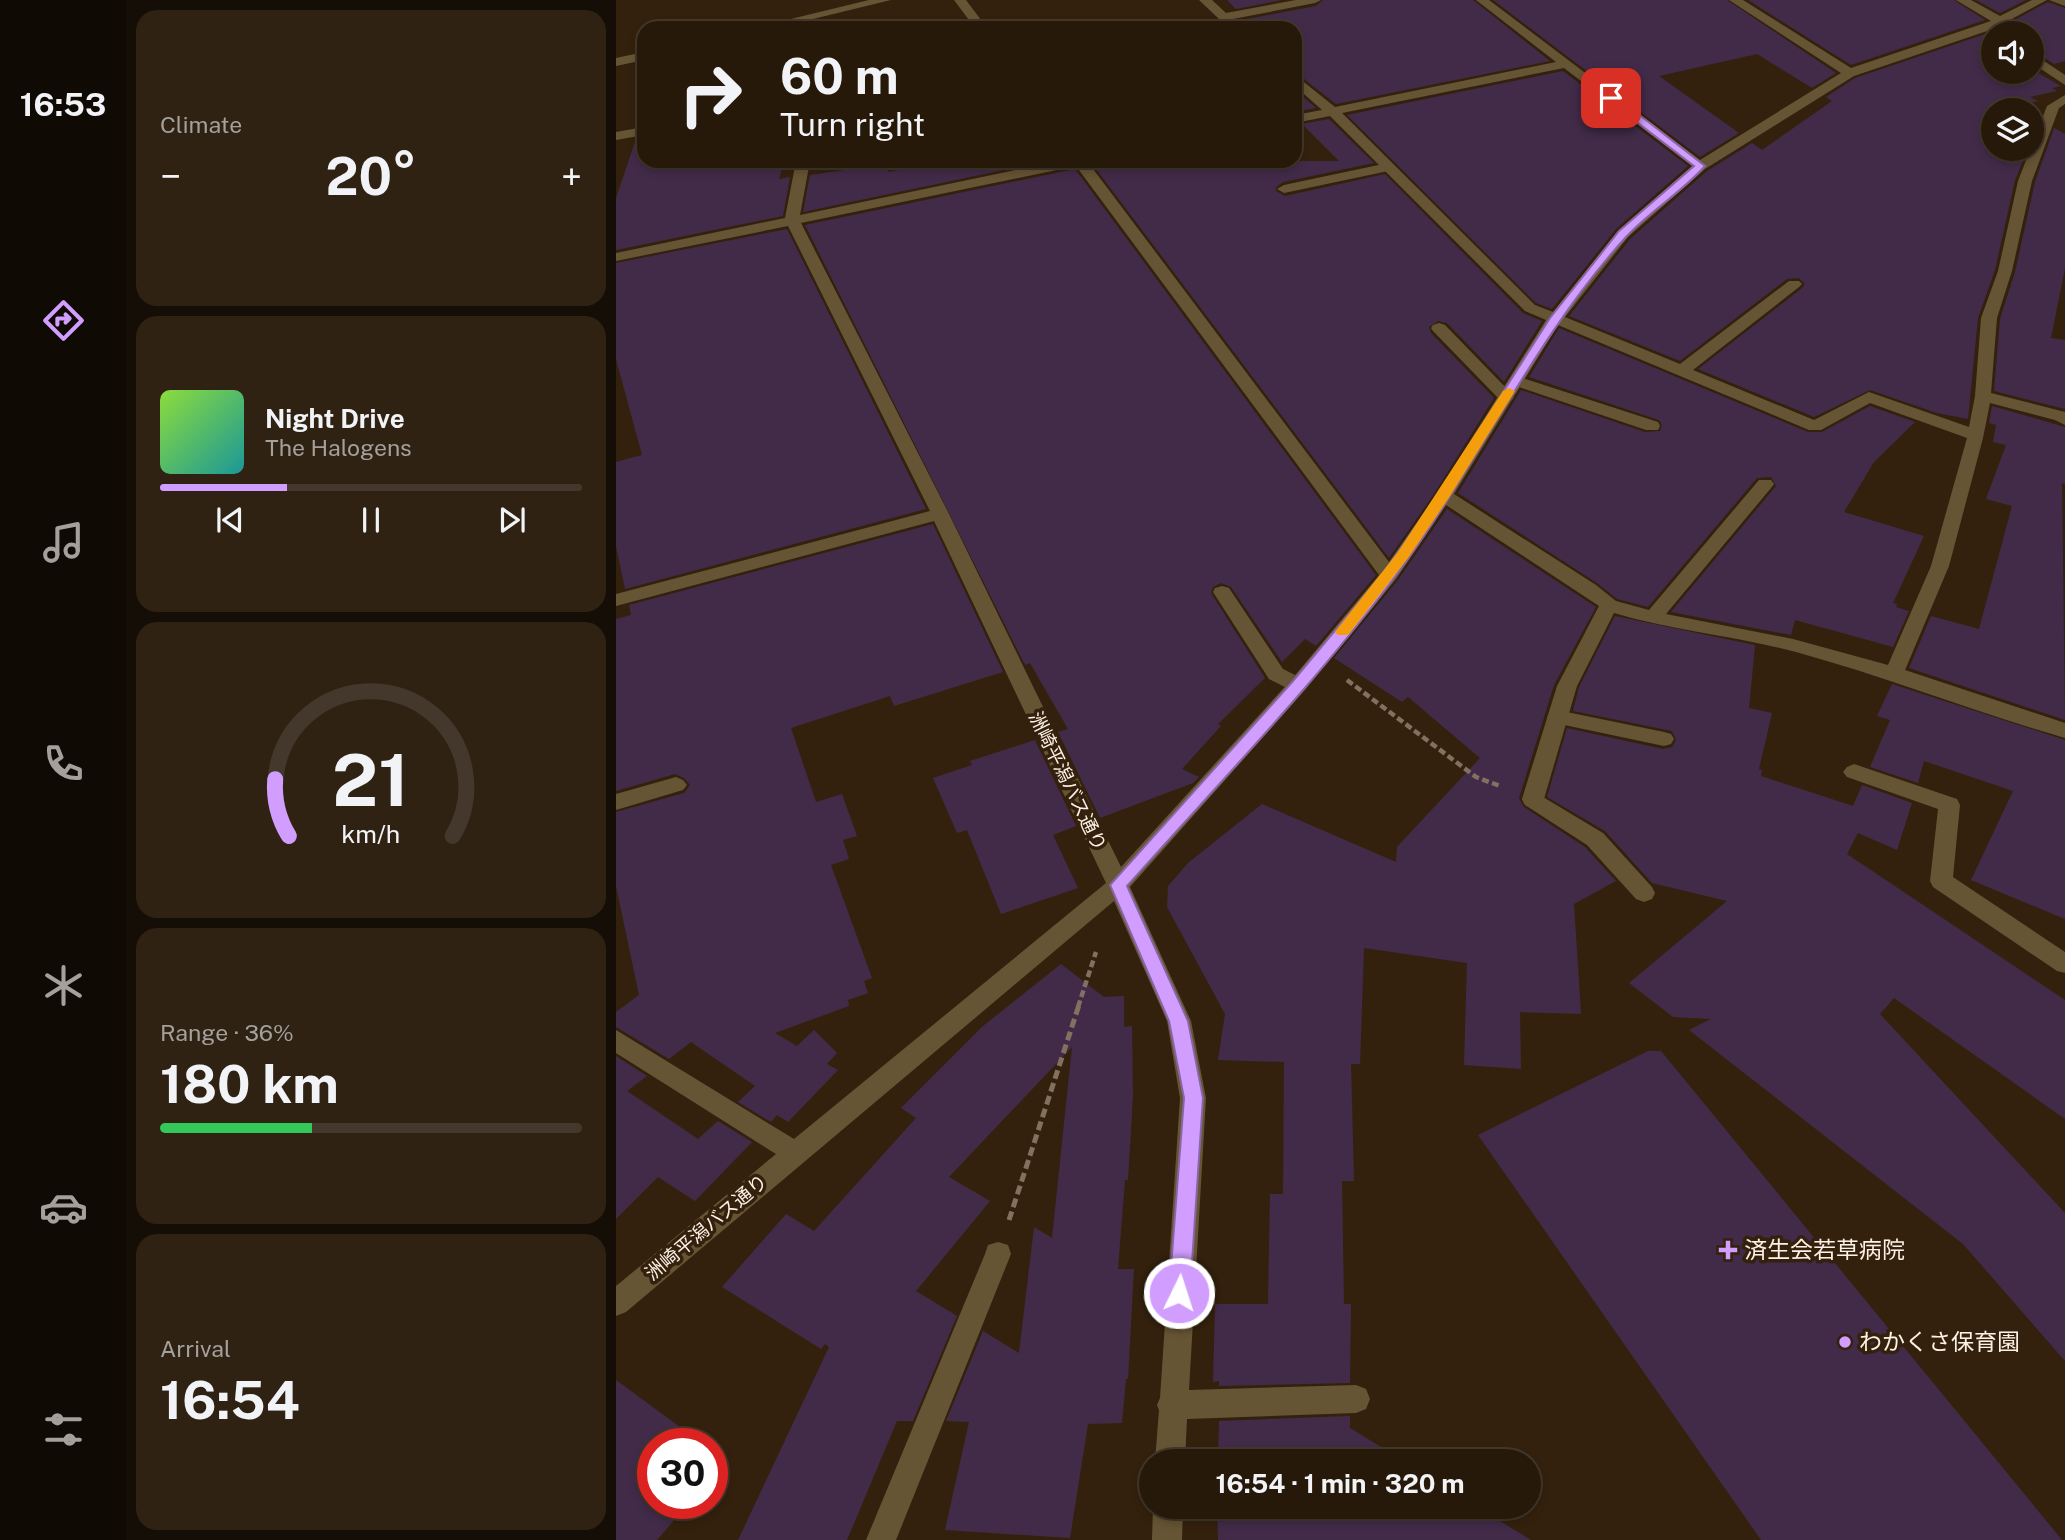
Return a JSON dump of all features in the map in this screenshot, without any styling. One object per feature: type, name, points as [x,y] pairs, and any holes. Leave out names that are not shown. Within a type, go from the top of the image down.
[{"type":"street","points":[[781,21],[830,5],[885,0]]},
{"type":"street","points":[[960,0],[976,21]]},
{"type":"street","points":[[1205,0],[1228,21]]},
{"type":"street","points":[[1223,17],[1315,0]]},
{"type":"street","points":[[1482,0],[1700,166]]},
{"type":"street","points":[[1735,0],[1850,73]]},
{"type":"street","points":[[1962,0],[1988,21]]},
{"type":"street","points":[[2006,21],[2041,0]]},
{"type":"street","points":[[2055,0],[2065,4]]},
{"type":"street","points":[[1170,1449],[1171,1405],[1194,1098],[1179,1021],[1118,885],[1298,685],[1389,575],[1444,496],[1554,320],[1623,234],[1700,166],[1850,73],[1981,32]]},
{"type":"street","points":[[616,62],[637,57]]},
{"type":"street","points":[[1302,118],[1567,64]]},
{"type":"street","points":[[2044,66],[2065,81]]},
{"type":"street","points":[[1302,85],[1333,112],[1530,308],[1815,426],[1869,397],[1975,435]]},
{"type":"street","points":[[1894,673],[1940,566],[1975,435],[1983,396],[1989,318],[2005,271],[2025,181],[2053,106],[2065,99]]},
{"type":"street","points":[[616,136],[637,132]]},
{"type":"street","points":[[1284,189],[1388,167]]},
{"type":"street","points":[[792,220],[802,168]]},
{"type":"street","points":[[616,257],[1046,168]]},
{"type":"street","points":[[1085,168],[1389,575]]},
{"type":"street","name":"洲崎平潟バス通り","points":[[616,1303],[1118,885],[940,514],[792,220]]},
{"type":"street","points":[[1681,370],[1794,284]]},
{"type":"street","points":[[1439,328],[1506,397]]},
{"type":"street","points":[[1516,381],[1653,426]]},
{"type":"street","points":[[1983,396],[2061,416],[2065,420]]},
{"type":"street","points":[[1653,618],[1765,484]]},
{"type":"street","points":[[1444,496],[1589,589],[1609,606],[1653,618],[1793,645],[1894,673],[2065,731]]},
{"type":"street","points":[[616,600],[940,514]]},
{"type":"street","points":[[1222,592],[1276,674],[1298,685]]},
{"type":"street","points":[[1609,606],[1567,686],[1533,799],[1595,839],[1644,893]]},
{"type":"street","points":[[1558,717],[1664,739]]},
{"type":"street","points":[[1854,772],[1950,805],[1941,881],[2065,964]]},
{"type":"street","points":[[616,802],[676,785]]},
{"type":"street","points":[[616,1040],[795,1153]]},
{"type":"street","points":[[881,1540],[998,1254]]},
{"type":"street","points":[[1171,1405],[1356,1399]]},
{"type":"street","points":[[1167,1540],[1168,1519]]},
{"type":"path","points":[[1320,659],[1476,777],[1533,799]]},
{"type":"path","points":[[998,1254],[1097,951]]},
{"type":"building","points":[[1227,0],[1282,0],[1236,9]]},
{"type":"building","points":[[1323,0],[1473,0],[1550,61],[1336,104],[1302,77],[1302,21],[1247,19],[1316,6]]},
{"type":"building","points":[[1493,0],[1727,0],[1836,73],[1812,88],[1757,54],[1659,76],[1739,133],[1700,157]]},
{"type":"building","points":[[1748,0],[1954,0],[1985,20],[1981,21],[1851,65]]},
{"type":"building","points":[[1976,0],[2026,0],[2000,13]]},
{"type":"building","points":[[2048,2],[2065,8],[2065,61],[2054,64],[2044,58],[2044,21],[2013,21]]},
{"type":"building","points":[[1981,35],[1981,84],[2044,84],[2044,76],[2061,86],[2052,88],[2057,91],[2030,97],[2032,98],[1981,98],[1981,161],[2023,161],[2015,180],[1995,270],[1978,318],[1968,419],[1937,413],[1870,390],[1814,417],[1698,369],[1801,289],[1805,284],[1799,278],[1787,279],[1680,361],[1569,316],[1630,239],[1707,171],[1752,143],[1762,150],[1832,101],[1826,97],[1855,78]]},
{"type":"building","points":[[1563,71],[1688,166],[1616,229],[1552,309],[1536,303],[1347,115]]},
{"type":"building","points":[[1302,96],[1316,108],[1302,111]]},
{"type":"building","points":[[1329,119],[1374,163],[1283,182],[1276,187],[1276,191],[1285,196],[1385,174],[1523,313],[1542,321],[1504,382],[1447,323],[1438,321],[1429,327],[1431,333],[1494,398],[1434,494],[1389,558],[1095,168],[1302,168],[1302,161],[1339,161],[1302,124]]},
{"type":"building","points":[[2054,128],[2065,134],[2065,268],[2051,338],[2065,340],[2065,409],[1994,391],[2000,319],[2015,272],[2035,182]]},
{"type":"building","points":[[636,139],[637,168],[782,168],[779,179],[790,177],[783,216],[616,250],[616,198]]},
{"type":"building","points":[[859,168],[888,168],[888,172],[909,168],[1013,168],[803,212],[810,175]]},
{"type":"building","points":[[1075,169],[1376,575],[1316,646],[1305,639],[1282,662],[1231,587],[1221,583],[1213,587],[1211,593],[1265,678],[1218,724],[1221,726],[1182,769],[1199,777],[1193,783],[1100,818],[1058,732],[1068,729],[1030,663],[1025,665],[805,225]]},
{"type":"building","points":[[787,229],[926,509],[625,589],[616,546],[616,462],[642,455],[616,359],[616,263]]},
{"type":"building","points":[[1559,328],[1808,432],[1822,432],[1870,406],[1915,422],[1874,462],[1844,512],[1924,536],[1893,603],[1897,604],[1896,607],[1909,611],[1893,647],[1795,620],[1791,635],[1671,612],[1776,486],[1771,477],[1757,478],[1648,607],[1617,599],[1597,583],[1458,493],[1521,390],[1645,432],[1660,431],[1662,425],[1659,420],[1529,377]]},
{"type":"building","points":[[1992,406],[2065,427],[2065,484],[2062,483],[2065,720],[1909,668],[1931,616],[1979,629],[2012,506],[1986,499],[2006,445],[1993,442],[1996,425],[1989,423]]},
{"type":"building","points":[[1447,509],[1596,607],[1554,685],[1519,798],[1524,807],[1585,847],[1616,881],[1574,904],[1581,1014],[1520,1012],[1521,1069],[1464,1065],[1467,963],[1364,948],[1360,1064],[1351,1064],[1354,1181],[1342,1181],[1344,1304],[1351,1304],[1350,1383],[1219,1386],[1219,1381],[1213,1382],[1215,1304],[1268,1304],[1270,1194],[1283,1194],[1284,1062],[1218,1060],[1225,1014],[1167,907],[1168,886],[1188,863],[1262,804],[1396,862],[1397,847],[1480,758],[1408,697],[1402,702],[1334,658],[1398,580]]},
{"type":"building","points":[[933,524],[1003,672],[894,706],[890,696],[791,728],[816,802],[842,794],[857,836],[843,840],[849,859],[831,865],[872,978],[864,981],[868,993],[848,1000],[849,1006],[775,1033],[797,1046],[814,1030],[837,1053],[827,1064],[838,1070],[788,1122],[777,1115],[771,1122],[738,1102],[755,1086],[691,1042],[669,1059],[616,1027],[616,1012],[639,995],[616,886],[616,812],[684,793],[690,785],[675,774],[616,791],[616,619],[631,615],[629,605]]},
{"type":"building","points":[[1615,616],[1755,645],[1749,708],[1772,713],[1759,769],[1762,770],[1761,776],[1853,806],[1862,785],[1912,803],[1897,850],[1858,833],[1847,854],[2065,1000],[2065,1119],[1894,998],[1880,1014],[2065,1213],[2065,1361],[1963,1244],[1689,1030],[1711,1019],[1673,1017],[1629,983],[1727,901],[1652,883],[1605,831],[1547,797],[1567,728],[1663,749],[1672,747],[1676,740],[1672,731],[1573,711],[1579,687]]},
{"type":"building","points":[[1892,684],[2065,740],[2065,919],[1971,880],[2013,791],[1924,761],[1918,783],[1870,767],[1890,720],[1877,716]]},
{"type":"building","points":[[1035,740],[1076,826],[1053,835],[1078,888],[1001,914],[967,830],[957,833],[933,778],[972,765],[970,761]]},
{"type":"building","points":[[1061,964],[1104,997],[1124,996],[1124,1027],[1132,1026],[1133,1096],[1128,1180],[1125,1180],[1118,1269],[1134,1269],[1128,1379],[1122,1423],[1088,1424],[1070,1538],[945,1530],[969,1422],[946,1421],[983,1331],[1019,1353],[1034,1227],[1052,1238],[1072,1047],[949,1177],[990,1201],[916,1291],[957,1316],[913,1421],[897,1421],[847,1540],[738,1540],[829,1347],[825,1344],[821,1349],[722,1287],[786,1214],[814,1231],[916,1118],[901,1108],[983,1026]]},
{"type":"building","points":[[1648,1051],[1661,1051],[2062,1540],[1761,1540],[1478,1135]]},
{"type":"building","points":[[616,1056],[647,1076],[627,1091],[698,1139],[718,1121],[752,1142],[695,1201],[658,1177],[616,1219]]},
{"type":"building","points":[[616,1380],[681,1428],[637,1428],[637,1519],[675,1519],[657,1540],[616,1540]]},
{"type":"building","points":[[1350,1416],[1350,1428],[1384,1449],[1218,1449],[1219,1421]]},
{"type":"building","points":[[1217,1519],[1497,1519],[1531,1540],[1218,1540]]},
{"type":"slow traffic","points":[[1343,632],[1389,575],[1444,496],[1509,391]]},
{"type":"place","name":"済生会若草病院","points":[[1728,1250]]},
{"type":"place","name":"わかくさ保育園","points":[[1845,1342]]},
{"type":"route","points":[[1179,1293],[1194,1098],[1179,1021],[1118,885],[1298,685],[1389,575],[1444,496],[1554,320],[1623,234],[1700,166],[1611,98]]}]
